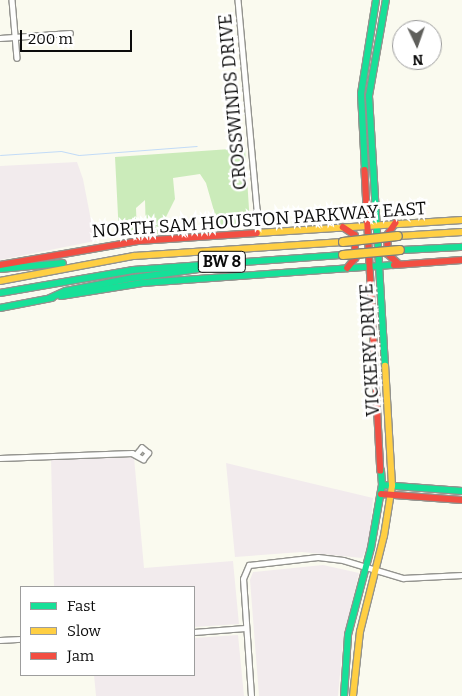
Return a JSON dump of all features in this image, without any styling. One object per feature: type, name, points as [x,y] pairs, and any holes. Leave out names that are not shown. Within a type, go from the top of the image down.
[{"type":"main road","name":"VICKERY DRIVE","points":[[353,696],[360,632],[376,570],[392,486],[369,96],[370,54],[376,0]]},
{"type":"main road","name":"VICKERY DRIVE","points":[[344,696],[348,635],[366,567],[382,485],[361,94],[370,54],[386,0]]},
{"type":"main road","points":[[363,158],[372,158]]},
{"type":"main road","name":"NORTH SAM HOUSTON PARKWAY EAST","points":[[0,267],[117,243],[462,220]]},
{"type":"main road","points":[[396,223],[388,235],[388,254],[399,265]]},
{"type":"main road","points":[[342,227],[355,235],[356,258],[348,268]]},
{"type":"main road","name":"NORTH SAM HOUSTON PARKWAY EAST","points":[[0,281],[118,258],[462,232]]},
{"type":"main road","name":"BW 8","points":[[0,293],[117,271],[264,259],[462,247]]},
{"type":"main road","points":[[0,267],[118,258]]},
{"type":"main road","points":[[50,298],[66,291],[133,278],[264,259]]},
{"type":"main road","points":[[0,308],[142,283],[462,260]]},
{"type":"main road","points":[[376,384],[387,383]]},
{"type":"main road","points":[[380,440],[390,440]]},
{"type":"main road","points":[[382,485],[462,491]]},
{"type":"main road","points":[[452,500],[453,491]]},
{"type":"main road","points":[[381,494],[462,500]]},
{"type":"street","points":[[12,0],[17,58]]},
{"type":"street","name":"CROSSWINDS DRIVE","points":[[238,0],[260,232]]},
{"type":"street","points":[[0,38],[70,33]]},
{"type":"street","points":[[0,458],[137,454]]},
{"type":"street","points":[[251,696],[242,579],[245,570],[253,563],[318,557],[366,567],[403,578],[462,575]]},
{"type":"street","points":[[195,632],[245,628]]},
{"type":"street","points":[[0,640],[20,639]]},
{"type":"shaded area","points":[[77,162],[83,179],[95,241],[0,260],[0,166]]},
{"type":"shaded area","points":[[134,457],[144,568],[233,561],[239,624],[195,627],[195,586],[54,586],[51,458]]},
{"type":"shaded area","points":[[226,463],[373,498],[369,544],[362,558],[302,552],[235,557]]},
{"type":"shaded area","points":[[323,565],[359,573],[343,641],[338,696],[259,696],[250,580],[253,572]]},
{"type":"shaded area","points":[[238,635],[244,696],[96,696],[94,676],[195,676],[195,638]]},
{"type":"green space","points":[[245,148],[250,224],[218,225],[206,183],[200,174],[173,178],[175,199],[165,219],[166,235],[146,233],[145,200],[136,208],[137,235],[119,235],[115,157]]},
{"type":"waterway","points":[[0,155],[61,151],[79,155],[197,146]]},
{"type":"traffic: fast","points":[[365,170],[361,94],[376,0]]},
{"type":"traffic: fast","points":[[385,366],[369,96],[386,0]]},
{"type":"traffic: fast","points":[[400,250],[462,247]]},
{"type":"traffic: fast","points":[[0,293],[133,270],[343,255]]},
{"type":"traffic: fast","points":[[0,269],[63,263]]},
{"type":"traffic: fast","points":[[61,296],[142,283],[394,265]]},
{"type":"traffic: fast","points":[[50,298],[66,291],[133,278],[207,268]]},
{"type":"traffic: fast","points":[[0,308],[52,298]]},
{"type":"traffic: fast","points":[[344,696],[348,635],[371,548],[382,485],[381,471]]},
{"type":"traffic: fast","points":[[382,485],[462,491]]},
{"type":"traffic: slow","points":[[257,233],[462,220]]},
{"type":"traffic: slow","points":[[398,236],[462,232]]},
{"type":"traffic: slow","points":[[343,242],[398,236]]},
{"type":"traffic: slow","points":[[0,281],[134,256],[343,242]]},
{"type":"traffic: slow","points":[[343,255],[400,250]]},
{"type":"traffic: slow","points":[[353,696],[360,632],[384,536],[392,486],[385,366]]},
{"type":"traffic: jam","points":[[365,170],[381,471]]},
{"type":"traffic: jam","points":[[396,223],[388,235],[388,254],[399,264]]},
{"type":"traffic: jam","points":[[343,227],[355,235],[356,258],[348,268]]},
{"type":"traffic: jam","points":[[0,265],[139,241],[257,233]]},
{"type":"traffic: jam","points":[[394,265],[462,260]]},
{"type":"traffic: jam","points":[[381,494],[462,500]]}]
